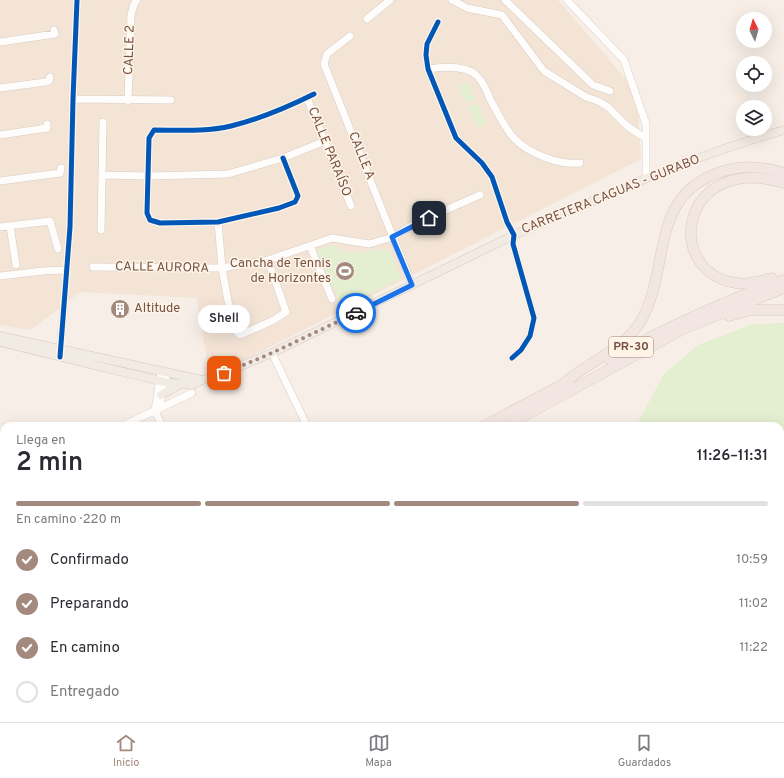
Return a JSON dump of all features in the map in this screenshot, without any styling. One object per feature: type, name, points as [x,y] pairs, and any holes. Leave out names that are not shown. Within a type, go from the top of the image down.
[{"type":"highway","points":[[563,384],[574,374],[617,346],[638,325],[651,299],[672,212],[688,190],[708,177],[735,169],[761,168],[784,172]]},
{"type":"highway","points":[[784,183],[763,178],[742,178],[717,186],[706,195],[698,205],[692,221],[691,229],[692,244],[698,258],[708,270],[718,277],[729,282],[744,284],[784,277]]},
{"type":"highway","name":"PR-30","points":[[492,422],[681,321],[749,292],[784,280]]},
{"type":"highway","name":"PR-30","points":[[513,422],[658,342],[703,320],[784,288]]},
{"type":"highway","points":[[703,320],[717,319],[751,310],[784,310]]},
{"type":"main road","name":"CARRETERA CAGUAS - GURABO","points":[[0,336],[162,381],[179,385],[192,385],[272,353],[514,235],[646,178],[742,142],[784,130]]},
{"type":"main road","name":"CARRETERA CAGUAS - GURABO","points":[[0,342],[202,380]]},
{"type":"main road","points":[[161,395],[179,385]]},
{"type":"street","points":[[60,353],[67,270],[77,0]]},
{"type":"street","name":"CALLE 2","points":[[128,101],[131,15],[134,4],[137,0]]},
{"type":"street","points":[[366,19],[390,0]]},
{"type":"street","points":[[452,0],[467,8],[502,15],[544,70],[584,96],[598,101],[608,107],[627,126],[645,138]]},
{"type":"street","points":[[505,0],[593,85],[610,91]]},
{"type":"street","points":[[567,0],[624,60],[646,124],[646,178]]},
{"type":"street","points":[[438,22],[427,44],[426,55],[428,69],[439,100],[456,138],[482,163],[492,177],[506,222],[514,235],[513,244],[534,318],[530,336],[521,350],[512,358]]},
{"type":"street","points":[[0,42],[55,34],[54,30]]},
{"type":"street","name":"CALLE A","points":[[350,36],[327,54],[324,64],[412,285]]},
{"type":"street","points":[[428,69],[450,68],[475,74],[480,80],[503,123],[522,147],[532,153],[557,162],[569,164],[580,163]]},
{"type":"street","points":[[0,88],[49,81],[50,77]]},
{"type":"street","points":[[584,96],[593,85]]},
{"type":"street","name":"CALLE PARAÍSO","points":[[148,176],[149,138],[154,130],[190,130],[230,126],[259,118],[311,96],[324,141],[352,206]]},
{"type":"street","points":[[73,98],[128,101],[171,100]]},
{"type":"street","points":[[102,230],[103,122]]},
{"type":"street","points":[[0,134],[47,128],[47,124]]},
{"type":"street","points":[[103,175],[148,176],[228,174],[283,158],[324,141]]},
{"type":"street","points":[[148,176],[148,214],[150,220],[160,223],[218,222],[279,208],[295,202],[298,196],[283,158]]},
{"type":"street","points":[[0,181],[60,173],[61,168]]},
{"type":"street","name":"CALLE AURORA","points":[[93,267],[222,268],[268,260],[332,238],[369,244],[392,237],[416,223],[480,195]]},
{"type":"street","points":[[0,227],[50,221],[58,249]]},
{"type":"street","points":[[218,222],[222,268],[233,328],[240,335],[272,321],[286,312],[268,260]]},
{"type":"street","points":[[10,226],[16,265]]},
{"type":"street","points":[[310,246],[332,299]]},
{"type":"street","points":[[0,276],[43,270],[67,270]]},
{"type":"street","points":[[272,353],[305,422]]},
{"type":"street","points":[[160,422],[155,411],[164,372]]},
{"type":"street","points":[[155,411],[160,404],[162,381]]},
{"type":"street","points":[[131,422],[192,393]]},
{"type":"shaded area","points":[[0,0],[558,0],[637,92],[641,159],[237,364],[208,368],[197,298],[80,292],[31,330],[0,325]]},
{"type":"green space","points":[[468,82],[476,99],[466,103],[458,86]]},
{"type":"green space","points":[[478,103],[487,124],[478,128],[468,107]]},
{"type":"green space","points":[[331,245],[338,246],[338,249],[350,253],[389,249],[401,279],[342,307],[316,251]]},
{"type":"green space","points":[[784,323],[784,422],[638,422],[664,374],[698,345],[753,324]]},
{"type":"cycle path","points":[[60,357],[70,227],[77,0]]},
{"type":"cycle path","points":[[438,22],[427,44],[426,55],[428,69],[456,138],[482,163],[492,177],[507,222],[514,235],[513,244],[534,318],[530,336],[521,350],[512,358]]},
{"type":"cycle path","points":[[283,158],[298,196],[295,202],[279,208],[218,222],[160,223],[150,220],[147,213],[149,138],[154,130],[202,130],[231,126],[252,120],[294,104],[314,94]]},
{"type":"way so far","points":[[224,373],[272,353],[356,313]]},
{"type":"place","name":"Cancha de Tennis de Horizontes","points":[[345,271]]},
{"type":"place","name":"Altitude","points":[[120,309]]},
{"type":"place","name":"Shell","points":[[224,373]]},
{"type":"route","points":[[356,313],[412,285],[392,237],[416,223],[429,218]]}]
